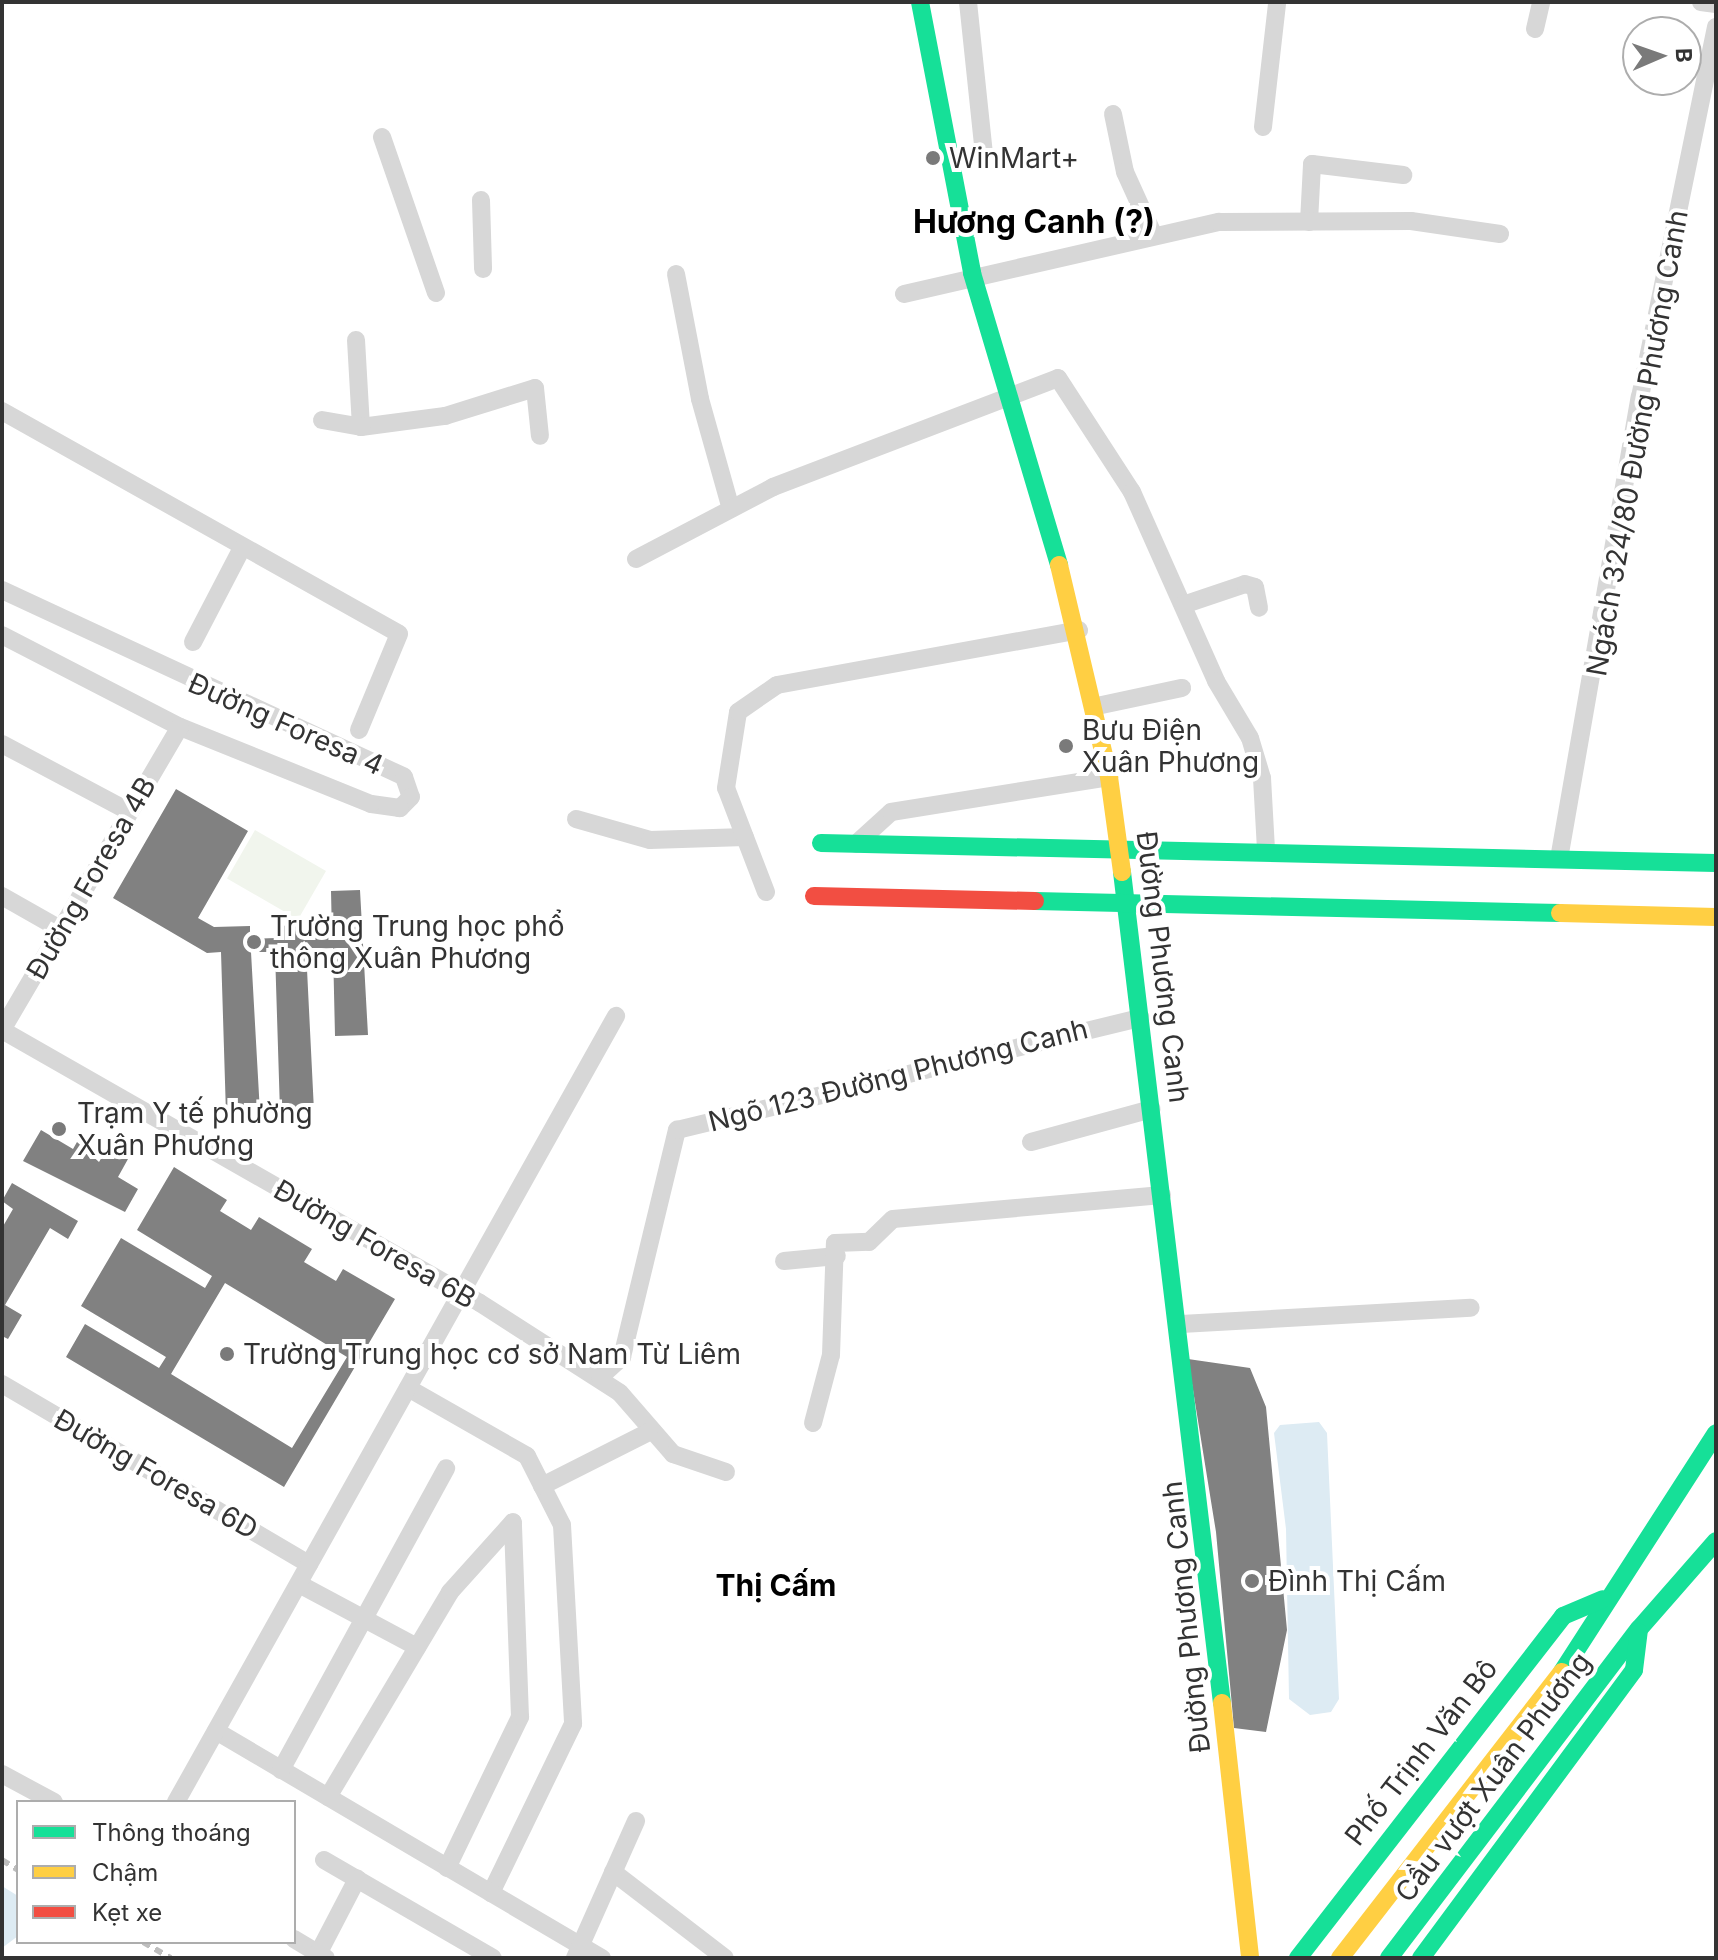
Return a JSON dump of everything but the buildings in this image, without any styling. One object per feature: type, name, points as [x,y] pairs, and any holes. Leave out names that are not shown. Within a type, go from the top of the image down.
[{"type":"street","name":"Đường Phương Canh","points":[[920,2],[972,273],[1079,630],[1097,706],[1109,777],[1129,907],[1162,1195],[1181,1324],[1250,1958]]},
{"type":"street","points":[[968,2],[984,155]]},
{"type":"street","points":[[1535,29],[1541,2]]},
{"type":"street","points":[[1701,2],[1716,4]]},
{"type":"street","points":[[1263,127],[1277,4]]},
{"type":"street","name":"Ngách 324/80 Đường Phương Canh","points":[[1559,859],[1640,397],[1716,27]]},
{"type":"street","points":[[1113,114],[1125,172],[1154,236]]},
{"type":"street","points":[[382,137],[436,293]]},
{"type":"street","points":[[1309,222],[1312,164],[1403,175]]},
{"type":"street","points":[[481,200],[483,269]]},
{"type":"street","points":[[904,294],[972,273],[1219,222],[1411,221],[1500,234]]},
{"type":"street","points":[[676,274],[700,399],[731,509]]},
{"type":"street","points":[[356,340],[361,427]]},
{"type":"street","points":[[636,559],[731,509],[1058,378],[1132,492],[1260,763],[1266,850]]},
{"type":"street","points":[[322,420],[361,427],[445,416],[535,388],[540,436]]},
{"type":"street","points":[[2,411],[399,634],[359,730]]},
{"type":"street","points":[[193,642],[242,548]]},
{"type":"street","points":[[1183,605],[1245,584],[1255,587],[1259,608]]},
{"type":"street","name":"Đường Foresa 4","points":[[2,590],[404,777],[411,797],[400,808],[371,804],[180,727],[2,635]]},
{"type":"street","points":[[766,892],[726,788],[738,712],[777,685],[1079,630]]},
{"type":"street","points":[[1097,706],[1182,688]]},
{"type":"street","name":"Đường Foresa 4B","points":[[2,1030],[180,727]]},
{"type":"street","points":[[2,744],[128,811]]},
{"type":"street","points":[[856,844],[891,812],[1109,777]]},
{"type":"street","points":[[576,819],[650,840],[745,837]]},
{"type":"street","points":[[821,843],[1266,850],[1716,863]]},
{"type":"street","points":[[2,896],[60,929]]},
{"type":"street","points":[[814,896],[1129,907],[1716,917]]},
{"type":"street","points":[[177,1800],[616,1016]]},
{"type":"street","name":"Ngõ 123 Đường Phương Canh","points":[[600,1377],[622,1357],[677,1130],[1141,1018]]},
{"type":"street","name":"Đường Foresa 6B","points":[[2,1030],[462,1293],[600,1377],[620,1393],[649,1432],[673,1454],[726,1472]]},
{"type":"street","points":[[1031,1142],[1152,1109]]},
{"type":"street","points":[[813,1423],[831,1355],[837,1256],[835,1243],[869,1242],[893,1219],[1041,1211],[1098,1196],[1162,1195]]},
{"type":"street","points":[[784,1261],[837,1256]]},
{"type":"street","points":[[1181,1324],[1471,1308]]},
{"type":"street","name":"Đường Foresa 6D","points":[[2,1384],[309,1564]]},
{"type":"street","points":[[408,1388],[527,1456],[562,1525],[573,1724],[491,1893]]},
{"type":"street","points":[[542,1486],[649,1432]]},
{"type":"street","name":"Cầu vượt Xuân Phương","points":[[1340,1958],[1540,1696],[1585,1642],[1603,1599],[1716,1433]]},
{"type":"street","points":[[281,1770],[446,1468]]},
{"type":"street","points":[[328,1797],[450,1592],[513,1522],[520,1717],[447,1868]]},
{"type":"street","name":"Cầu vượt Xuân Phương","points":[[1389,1958],[1572,1722],[1639,1629],[1716,1541]]},
{"type":"street","points":[[299,1584],[417,1647]]},
{"type":"street","name":"Phố Trịnh Văn Bô","points":[[1298,1958],[1563,1616],[1603,1599]]},
{"type":"street","points":[[1421,1958],[1634,1670],[1639,1629]]},
{"type":"street","points":[[216,1731],[491,1893],[578,1952],[602,1958]]},
{"type":"street","points":[[2,1774],[50,1800]]},
{"type":"street","points":[[578,1952],[636,1821]]},
{"type":"street","points":[[324,1860],[493,1958]]},
{"type":"street","points":[[613,1872],[725,1958]]},
{"type":"street","points":[[296,1940],[322,1956],[357,1879]]},
{"type":"shaded area","points":[[255,830],[326,871],[298,919],[227,878]]},
{"type":"shaded area","points":[[1319,1422],[1327,1433],[1339,1699],[1331,1712],[1310,1715],[1289,1699],[1286,1529],[1274,1433],[1280,1425]]},
{"type":"shaded area","points":[[2,1886],[16,1895],[16,1938],[2,1948]]},
{"type":"railway","points":[[2,1860],[16,1869]]},
{"type":"railway","points":[[146,1944],[171,1958]]},
{"type":"traffic: fast","points":[[920,2],[972,273],[1059,565]]},
{"type":"traffic: fast","points":[[821,843],[1716,863]]},
{"type":"traffic: fast","points":[[1122,872],[1222,1703]]},
{"type":"traffic: fast","points":[[1035,901],[1560,913]]},
{"type":"traffic: fast","points":[[1562,1672],[1716,1433]]},
{"type":"traffic: fast","points":[[1389,1958],[1639,1629],[1716,1541]]},
{"type":"traffic: fast","points":[[1298,1958],[1563,1616],[1603,1599]]},
{"type":"traffic: fast","points":[[1421,1958],[1634,1670],[1639,1632]]},
{"type":"traffic: slow","points":[[1059,565],[1109,777],[1122,872]]},
{"type":"traffic: slow","points":[[1560,913],[1716,917]]},
{"type":"traffic: slow","points":[[1340,1958],[1562,1672]]},
{"type":"traffic: slow","points":[[1222,1703],[1250,1958]]},
{"type":"traffic: jam","points":[[814,896],[1035,901]]},
{"type":"place","name":"WinMart+","points":[[933,158]]},
{"type":"place","name":"Bưu Điện Xuân Phương","points":[[1066,746]]},
{"type":"place","name":"Trường Trung học phổ thông Xuân Phương","points":[[254,942]]},
{"type":"place","name":"Trạm Y tế phường Xuân Phương","points":[[59,1129]]},
{"type":"place","name":"Trường Trung học cơ sở Nam Từ Liêm","points":[[227,1354]]},
{"type":"place","name":"Đình Thị Cấm","points":[[1252,1581]]},
{"type":"district","name":"Hương Canh (?)","points":[[1034,222]]},
{"type":"district","name":"Thị Cấm","points":[[776,1585]]}]
